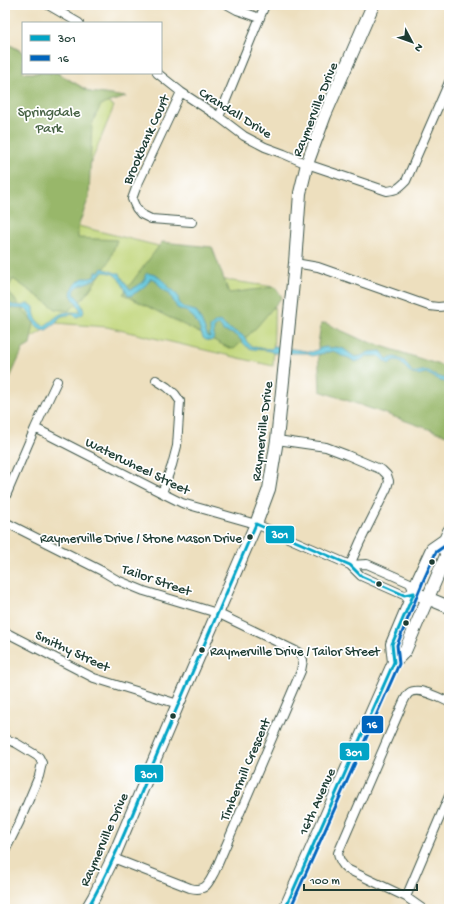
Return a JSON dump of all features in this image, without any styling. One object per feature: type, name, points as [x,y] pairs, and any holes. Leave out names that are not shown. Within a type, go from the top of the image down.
[{"type":"street","points":[[48,5],[77,22]]},
{"type":"street","points":[[228,5],[237,10],[260,18]]},
{"type":"street","points":[[219,116],[265,5]]},
{"type":"street","name":"Raymerville Drive","points":[[87,909],[113,858],[256,524],[269,489],[277,440],[295,263],[300,193],[307,164],[325,115],[373,5]]},
{"type":"street","name":"Crandall Drive","points":[[158,74],[180,92],[219,116],[244,136],[264,147],[307,164],[387,191],[400,187],[406,181],[449,82]]},
{"type":"street","name":"Brookbank Court","points":[[180,92],[132,199],[136,208],[141,214],[151,219],[192,222]]},
{"type":"street","points":[[295,263],[318,267],[429,306],[449,306]]},
{"type":"street","points":[[156,380],[167,387],[180,401],[177,446],[162,493]]},
{"type":"street","points":[[5,498],[57,381]]},
{"type":"street","name":"Waterwheel Street","points":[[35,428],[182,503],[256,524],[350,565]]},
{"type":"street","points":[[277,440],[326,447],[382,470],[387,475],[387,488],[350,565]]},
{"type":"street","name":"Tailor Street","points":[[5,522],[117,580],[217,613]]},
{"type":"street","name":"16th Avenue","points":[[394,662],[392,644],[414,593],[419,577],[432,549],[447,536]]},
{"type":"street","name":"16th Avenue","points":[[285,909],[394,662],[405,651],[446,556],[447,536]]},
{"type":"street","points":[[350,565],[367,564],[410,583],[414,593]]},
{"type":"street","points":[[350,565],[361,576],[404,595],[414,593],[449,607]]},
{"type":"street","name":"Timbermill Crescent","points":[[113,858],[190,888],[197,890],[203,889],[215,871],[301,670],[302,660],[298,652],[217,613]]},
{"type":"street","name":"Smithy Street","points":[[5,632],[94,678],[178,704]]},
{"type":"street","points":[[423,909],[406,897],[348,869],[341,863],[338,853],[407,695],[420,690],[449,702]]},
{"type":"street","points":[[5,739],[38,757],[42,763],[40,776],[20,823],[5,851]]},
{"type":"street","points":[[406,897],[449,796]]},
{"type":"green space","points":[[5,42],[22,51],[22,74],[60,74],[114,106],[66,224],[191,254],[225,280],[275,287],[273,366],[107,327],[55,323],[16,347],[5,371]]},
{"type":"green space","name":"Springdale Park","points":[[5,42],[22,52],[22,74],[59,74],[90,92],[126,97],[101,105],[92,123],[89,197],[78,227],[78,238],[117,240],[109,262],[84,298],[68,311],[56,309],[13,279],[7,290],[34,323],[30,345],[23,349],[5,389]]},
{"type":"green space","points":[[162,242],[212,247],[229,293],[275,287],[282,297],[256,328],[234,349],[229,348],[123,294]]},
{"type":"green space","points":[[325,323],[360,339],[449,368],[449,436],[320,391],[318,344],[321,324]]},
{"type":"water","points":[[102,268],[120,273],[130,289],[136,287],[145,280],[145,275],[147,273],[156,275],[166,283],[169,289],[173,290],[184,308],[196,311],[208,337],[210,337],[210,327],[219,321],[242,335],[249,344],[257,348],[271,349],[274,346],[312,352],[321,348],[336,347],[344,349],[355,357],[369,352],[381,351],[387,359],[395,357],[404,361],[413,373],[430,371],[433,375],[449,380],[449,383],[440,381],[426,373],[418,375],[412,374],[397,360],[394,360],[389,364],[379,356],[366,356],[355,362],[333,351],[312,356],[308,353],[273,353],[271,351],[252,349],[246,346],[236,336],[223,331],[218,325],[214,328],[213,340],[206,340],[203,338],[194,318],[187,312],[177,308],[169,293],[162,289],[156,281],[151,278],[147,284],[130,296],[116,276],[107,272],[102,272],[92,281],[82,284],[75,289],[74,294],[80,301],[84,311],[83,314],[77,317],[72,314],[62,316],[55,324],[46,330],[35,325],[27,310],[5,306],[5,301],[12,305],[23,306],[30,304],[34,307],[37,321],[44,326],[63,313],[80,312],[78,305],[71,294],[72,290],[83,278],[95,276],[96,272],[100,271]]},
{"type":"transit line","name":"301","points":[[87,909],[125,832],[256,524],[350,565],[361,576],[404,595],[414,593]]},
{"type":"transit line","name":"16","points":[[290,909],[399,664],[397,645],[424,579],[436,552],[449,543]]},
{"type":"transit line","name":"301","points":[[285,909],[394,662],[392,644],[414,593]]},
{"type":"place","name":"Raymerville Drive / Stone Mason Drive","points":[[250,537]]},
{"type":"place","name":"Raymerville Drive / Tailor Street","points":[[202,650]]}]
